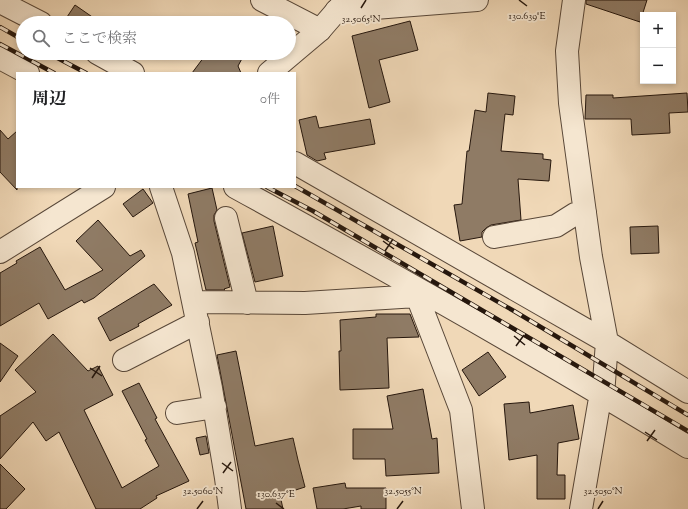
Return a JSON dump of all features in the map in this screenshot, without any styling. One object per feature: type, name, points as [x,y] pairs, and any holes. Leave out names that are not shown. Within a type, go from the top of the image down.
[{"type":"street","points":[[25,0],[34,16]]},
{"type":"street","points":[[262,0],[293,16]]},
{"type":"street","points":[[296,50],[320,30],[341,6],[477,0]]},
{"type":"street","points":[[574,0],[567,52],[580,213],[591,257],[607,342],[603,395],[599,404],[581,509]]},
{"type":"street","points":[[0,2],[27,16]]},
{"type":"street","points":[[296,18],[320,30]]},
{"type":"street","points":[[0,58],[26,72]]},
{"type":"street","points":[[110,60],[131,72]]},
{"type":"street","points":[[270,72],[284,60]]},
{"type":"street","points":[[296,164],[607,342],[688,392]]},
{"type":"street","points":[[0,252],[102,188]]},
{"type":"street","points":[[161,188],[183,252],[196,312],[215,407],[230,509]]},
{"type":"street","points":[[237,188],[386,270],[603,395],[688,447]]},
{"type":"street","points":[[494,237],[556,226],[580,213]]},
{"type":"street","points":[[226,218],[247,303]]},
{"type":"street","points":[[124,360],[196,312],[247,303],[305,303],[417,296],[461,410],[474,509]]},
{"type":"street","points":[[177,413],[215,407]]},
{"type":"building","points":[[586,0],[647,0],[643,12],[640,12],[640,22],[586,4]]},
{"type":"building","points":[[75,5],[91,16],[68,16]]},
{"type":"building","points":[[410,21],[418,50],[379,60],[390,102],[369,108],[352,36]]},
{"type":"building","points":[[202,60],[241,60],[238,66],[241,72],[193,72]]},
{"type":"building","points":[[488,93],[515,96],[513,115],[505,114],[501,151],[543,154],[543,159],[551,160],[549,181],[518,179],[521,220],[491,225],[482,232],[482,237],[460,241],[454,205],[462,204],[467,151],[469,151],[475,110],[486,112]]},
{"type":"building","points":[[687,93],[688,112],[669,113],[670,133],[632,135],[631,119],[585,119],[586,95],[613,95],[613,98]]},
{"type":"building","points":[[316,116],[319,128],[370,119],[375,144],[324,153],[326,159],[317,161],[307,155],[299,120]]},
{"type":"building","points":[[0,130],[8,139],[16,132],[17,190],[0,172]]},
{"type":"building","points":[[212,188],[217,210],[214,215],[214,221],[230,287],[224,289],[225,290],[206,290],[195,243],[198,242],[188,194]]},
{"type":"building","points":[[143,189],[153,203],[133,217],[123,204]]},
{"type":"building","points":[[98,220],[130,256],[141,250],[145,256],[94,298],[84,303],[82,300],[48,319],[39,303],[0,326],[0,273],[17,263],[16,261],[40,247],[65,290],[103,270],[76,241]]},
{"type":"building","points":[[273,226],[283,276],[255,282],[242,233]]},
{"type":"building","points":[[658,226],[659,253],[631,254],[630,227]]},
{"type":"building","points":[[154,284],[172,305],[138,324],[139,326],[110,341],[98,318]]},
{"type":"building","points":[[376,314],[410,314],[419,337],[387,338],[389,388],[340,390],[340,320],[376,317]]},
{"type":"building","points":[[53,334],[88,371],[98,366],[113,395],[84,410],[122,488],[159,466],[122,391],[139,383],[157,418],[155,419],[189,481],[156,496],[157,498],[140,509],[96,509],[59,432],[46,441],[33,422],[0,459],[0,416],[36,392],[15,370]]},
{"type":"building","points":[[0,343],[18,356],[0,382]]},
{"type":"building","points":[[236,351],[255,446],[293,438],[305,487],[280,495],[283,509],[246,509],[217,355]]},
{"type":"building","points":[[488,352],[506,377],[479,396],[462,370]]},
{"type":"building","points":[[423,389],[432,439],[437,438],[439,473],[386,476],[385,459],[353,459],[353,429],[393,429],[387,396]]},
{"type":"building","points":[[529,402],[530,413],[573,405],[579,439],[558,443],[557,475],[565,475],[565,499],[537,499],[537,455],[509,460],[504,404]]},
{"type":"building","points":[[206,436],[209,453],[200,455],[196,438]]},
{"type":"building","points":[[0,464],[25,489],[6,509],[0,509]]},
{"type":"building","points":[[345,483],[346,488],[386,488],[386,509],[361,509],[361,506],[343,509],[317,509],[313,488]]},
{"type":"railway","points":[[0,27],[16,36]]},
{"type":"railway","points":[[0,44],[16,53]]},
{"type":"railway","points":[[30,60],[52,72]]},
{"type":"railway","points":[[61,60],[84,72]]},
{"type":"railway","points":[[296,187],[514,311],[688,415]]},
{"type":"railway","points":[[269,188],[313,211],[688,431]]}]
